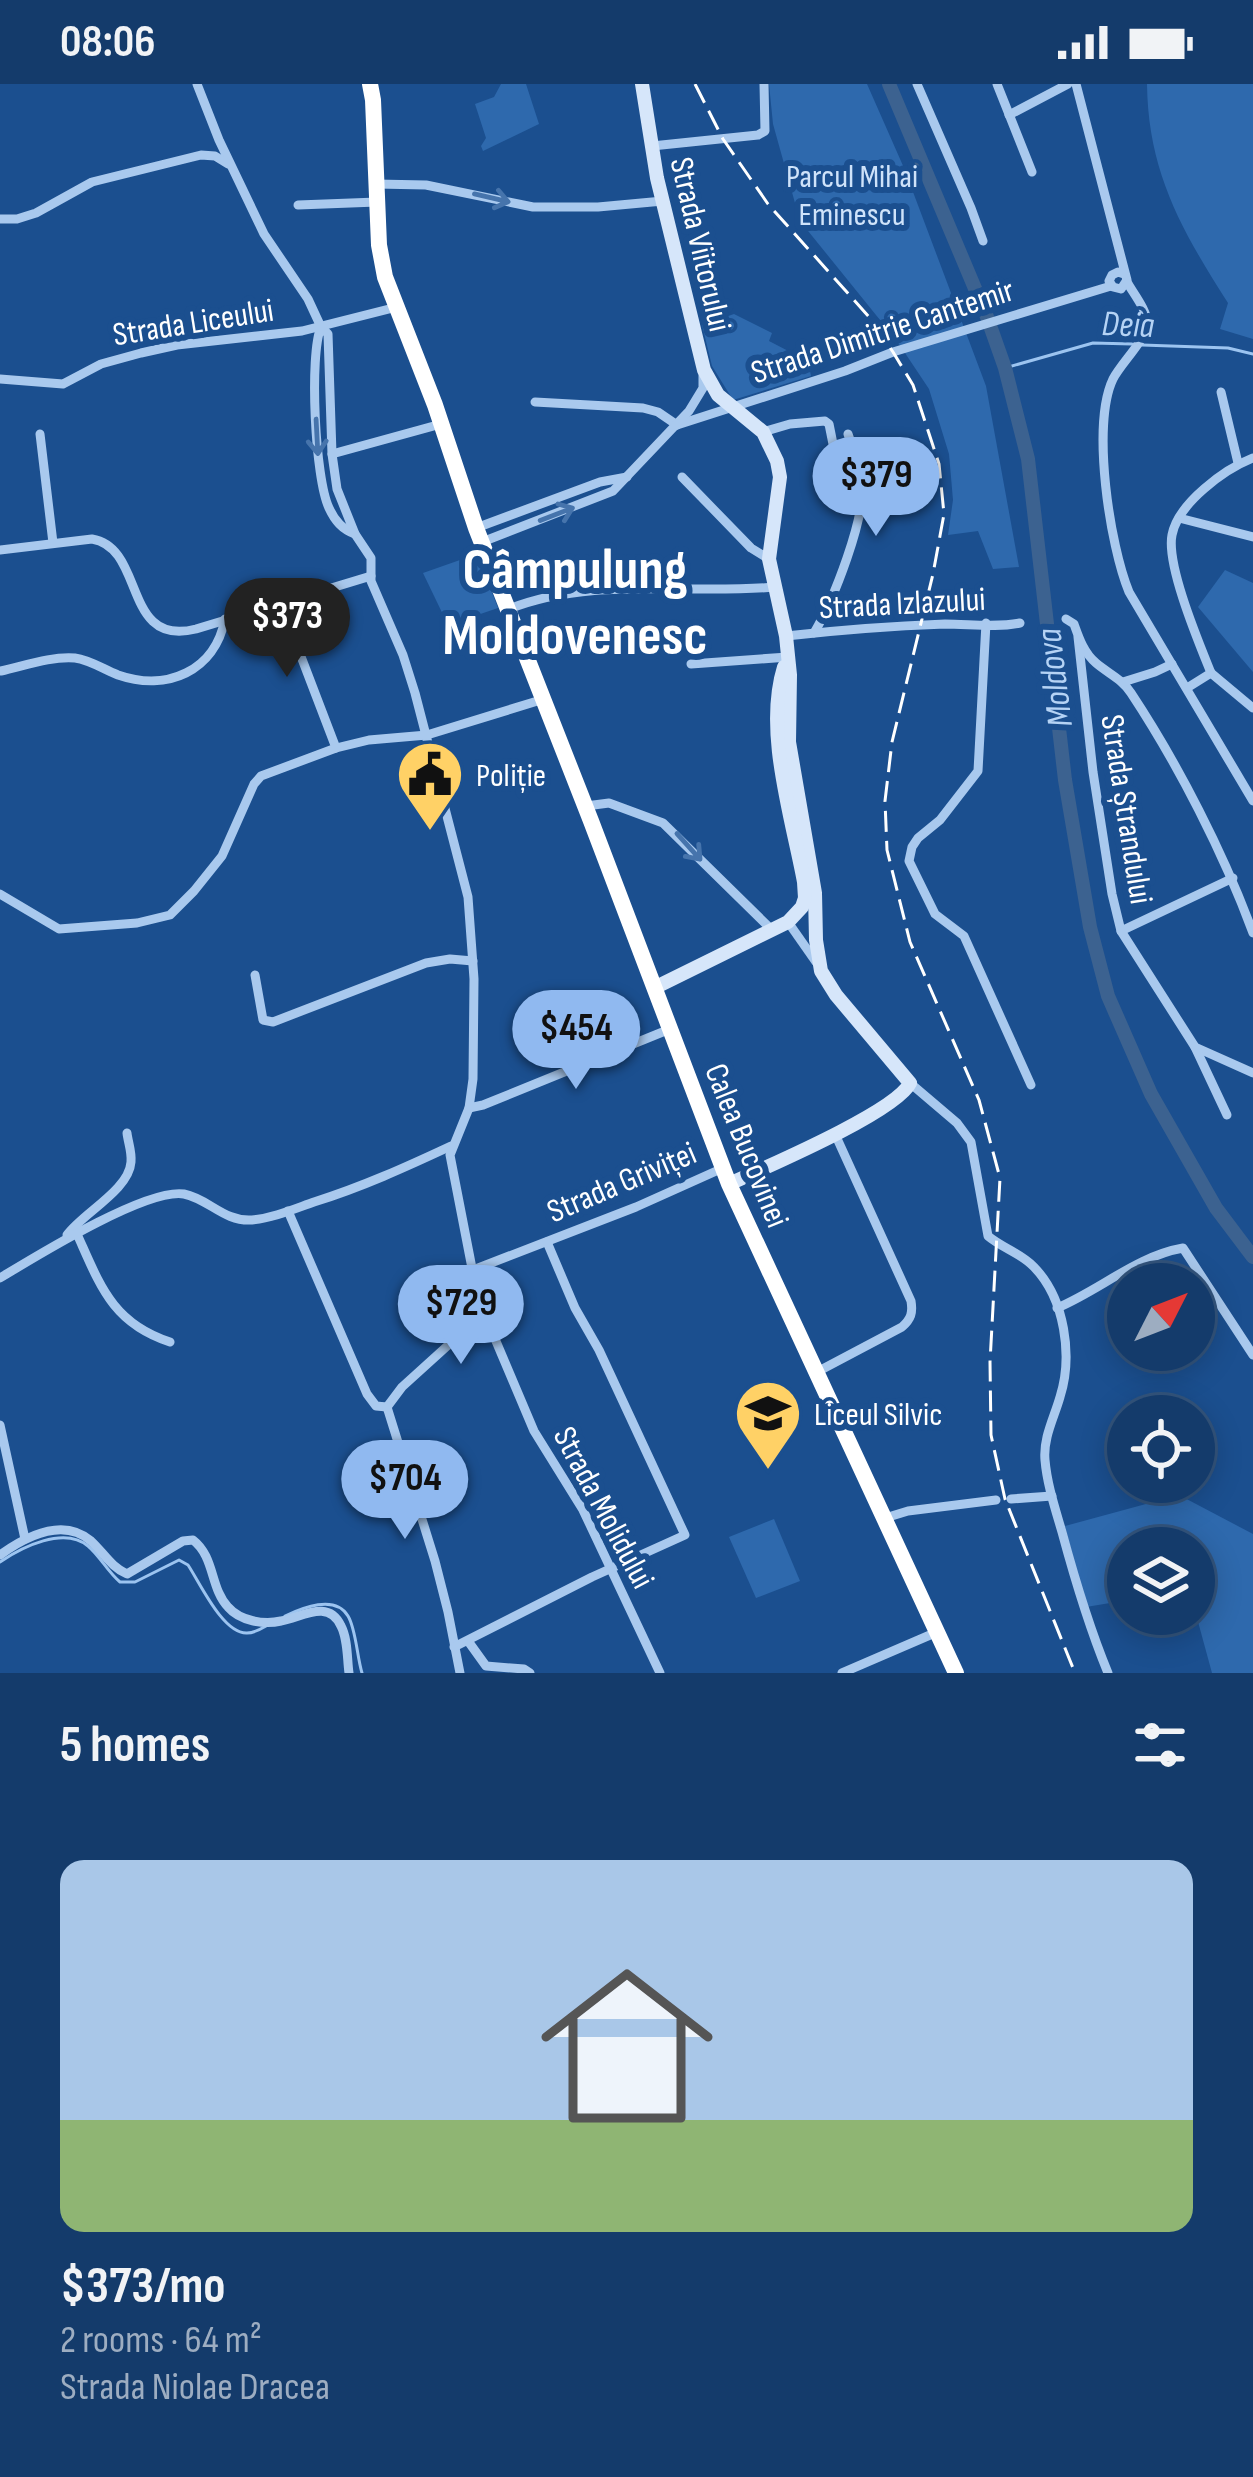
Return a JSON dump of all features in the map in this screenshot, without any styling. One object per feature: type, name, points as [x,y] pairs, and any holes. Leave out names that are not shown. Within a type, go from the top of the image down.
[{"type":"highway","name":"Calea Bucovinei","points":[[370,84],[381,256],[479,535],[726,1176],[956,1673]]},
{"type":"street","points":[[0,1278],[64,1239],[156,1197],[177,1193],[232,1219],[257,1220],[377,1181],[452,1147],[469,1108],[474,1066],[473,961],[465,881],[403,655],[371,576],[371,558],[339,499],[332,454],[329,339],[264,234],[196,84]]},
{"type":"street","name":"Strada Viitorului","points":[[642,84],[663,201],[704,370],[712,388],[764,432]]},
{"type":"street","points":[[652,146],[758,135],[765,131],[764,84]]},
{"type":"street","points":[[917,84],[982,242]]},
{"type":"street","points":[[997,84],[1032,172]]},
{"type":"street","points":[[1009,116],[1072,84],[1126,278],[1147,320],[1146,331],[1113,379],[1105,400],[1108,496],[1122,575],[1253,800]]},
{"type":"street","points":[[201,154],[215,130]]},
{"type":"street","points":[[0,219],[36,213],[92,182],[201,154],[215,156],[232,168]]},
{"type":"street","points":[[298,205],[426,185],[533,207],[663,201]]},
{"type":"street","name":"Strada Dimitrie Cantemir","points":[[677,425],[1108,284],[1115,272],[1126,278]]},
{"type":"street","name":"Strada Liceului","points":[[0,380],[63,384],[110,360],[177,345],[321,326],[397,307]]},
{"type":"street","points":[[321,326],[317,337],[319,466],[328,508],[343,530],[355,534]]},
{"type":"street","name":"Strada Dimitrie Cantemir","points":[[479,535],[605,496],[699,397],[704,370]]},
{"type":"street","points":[[1221,392],[1238,464]]},
{"type":"street","points":[[535,402],[643,408],[677,425]]},
{"type":"street","points":[[821,970],[813,882],[789,742],[786,636],[769,559],[779,478],[775,454],[764,432],[825,421],[834,448]]},
{"type":"street","points":[[332,454],[441,424]]},
{"type":"street","points":[[40,434],[53,544]]},
{"type":"street","points":[[814,633],[858,522],[862,478],[848,434]]},
{"type":"street","points":[[1253,458],[1203,488],[1172,535],[1172,554],[1188,613],[1211,673],[1253,708]]},
{"type":"street","points":[[682,476],[752,548],[769,559]]},
{"type":"street","points":[[1179,518],[1253,537]]},
{"type":"street","points":[[0,550],[92,539],[108,544],[148,616],[162,629],[183,632],[371,576]]},
{"type":"street","points":[[509,609],[586,592],[774,587]]},
{"type":"street","points":[[283,602],[336,748]]},
{"type":"street","points":[[2,671],[69,657],[124,676],[171,677],[193,670],[208,658],[225,619]]},
{"type":"street","points":[[1066,619],[1099,665],[1123,682],[1155,733],[1233,878],[1253,933]]},
{"type":"street","name":"Strada Izlazului","points":[[786,636],[1020,622]]},
{"type":"street","points":[[986,623],[978,771],[940,820],[918,838],[910,861],[935,914],[964,936],[1031,1085]]},
{"type":"street","name":"Strada Ștrandului","points":[[1078,637],[1093,772],[1121,931],[1195,1047],[1227,1115]]},
{"type":"street","points":[[691,664],[788,656]]},
{"type":"street","points":[[654,988],[773,932],[802,907],[805,890],[778,745],[778,703],[788,656]]},
{"type":"street","points":[[1123,682],[1172,664]]},
{"type":"street","points":[[1187,688],[1211,673]]},
{"type":"street","points":[[0,894],[59,929],[137,923],[170,915],[229,845],[256,779],[336,748],[427,735],[544,699]]},
{"type":"street","points":[[586,806],[609,803],[663,823],[773,932]]},
{"type":"street","points":[[1121,931],[1233,878]]},
{"type":"street","points":[[788,922],[836,995],[910,1083],[957,1123],[971,1142],[988,1236],[1015,1251],[1046,1282],[1066,1351],[1062,1392],[1045,1446],[1052,1496],[1108,1673]]},
{"type":"street","points":[[255,975],[263,1020],[273,1022],[426,963],[473,961]]},
{"type":"street","points":[[469,1108],[670,1029]]},
{"type":"street","points":[[1195,1047],[1253,1073]]},
{"type":"street","points":[[726,1176],[835,1134],[902,1096],[910,1083]]},
{"type":"street","points":[[64,1239],[129,1171],[127,1133]]},
{"type":"street","points":[[815,1373],[902,1327],[913,1310],[835,1134]]},
{"type":"street","name":"Strada Molidului","points":[[452,1147],[478,1300],[534,1431],[569,1483],[660,1673]]},
{"type":"street","name":"Strada Griviței","points":[[473,1270],[726,1176]]},
{"type":"street","points":[[288,1211],[367,1394],[376,1406],[387,1407]]},
{"type":"street","points":[[77,1234],[107,1299],[123,1317],[170,1342]]},
{"type":"street","points":[[454,1647],[685,1535],[547,1242]]},
{"type":"street","points":[[1057,1308],[1135,1265],[1184,1248],[1253,1355]]},
{"type":"street","points":[[387,1407],[466,1329],[478,1300]]},
{"type":"street","points":[[387,1407],[435,1562],[459,1671]]},
{"type":"street","points":[[0,1425],[26,1540]]},
{"type":"street","points":[[1011,1499],[1052,1496]]},
{"type":"street","points":[[885,1518],[995,1500]]},
{"type":"street","points":[[0,1555],[48,1532],[70,1530],[87,1538],[113,1567],[127,1574],[183,1541],[193,1540],[202,1548],[227,1607],[253,1621],[275,1622],[308,1611],[337,1620],[350,1673]]},
{"type":"street","points":[[842,1673],[937,1632]]},
{"type":"street","points":[[467,1641],[486,1666],[530,1673]]},
{"type":"green space","points":[[501,84],[526,84],[539,124],[483,151],[486,138],[475,104],[494,97]]},
{"type":"green space","name":"Parcul Mihai Eminescu","points":[[769,84],[867,84],[904,168],[986,386],[1019,567],[993,569],[978,531],[948,535],[953,500],[949,454],[929,389],[897,341],[800,221],[773,124]]},
{"type":"green space","points":[[1147,84],[1253,84],[1253,339],[1220,329],[1228,303],[1196,251],[1161,173]]},
{"type":"green space","points":[[734,314],[772,333],[769,341],[796,355],[800,348],[811,376],[733,400],[712,366],[702,325]]},
{"type":"green space","points":[[477,554],[498,608],[448,625],[423,573]]},
{"type":"green space","points":[[1225,570],[1253,583],[1253,672],[1198,607]]},
{"type":"green space","points":[[1150,1503],[1194,1503],[1253,1534],[1253,1673],[1212,1673],[1202,1635],[1215,1635],[1215,1527],[1107,1527],[1107,1604],[1086,1607],[1065,1526]]},
{"type":"green space","points":[[774,1519],[800,1581],[756,1598],[729,1537]]},
{"type":"waterway","name":"Moldova","points":[[889,84],[987,317],[1028,459],[1065,780],[1090,927],[1108,996],[1151,1094],[1216,1208],[1253,1257]]},
{"type":"waterway","name":"Deia","points":[[1005,368],[1093,343],[1132,344]]},
{"type":"waterway","name":"Deia","points":[[1142,345],[1228,348],[1253,354]]},
{"type":"waterway","points":[[0,1562],[55,1538],[88,1546],[120,1582],[135,1582],[179,1560],[188,1565],[229,1625],[247,1633],[266,1626]]},
{"type":"waterway","points":[[285,1616],[318,1605],[342,1609],[353,1628],[362,1673]]},
{"type":"railway","points":[[695,84],[723,139],[768,204],[870,318],[893,352],[913,385],[939,464],[944,514],[892,742],[885,801],[887,850],[910,942],[979,1100],[1000,1178],[991,1435],[1005,1499],[1075,1673]]},
{"type":"place","name":"Poliție","points":[[430,833]]},
{"type":"place","name":"Liceul Silvic","points":[[768,1472]]},
{"type":"district","name":"Câmpulung Moldovenesc","points":[[575,601]]}]
